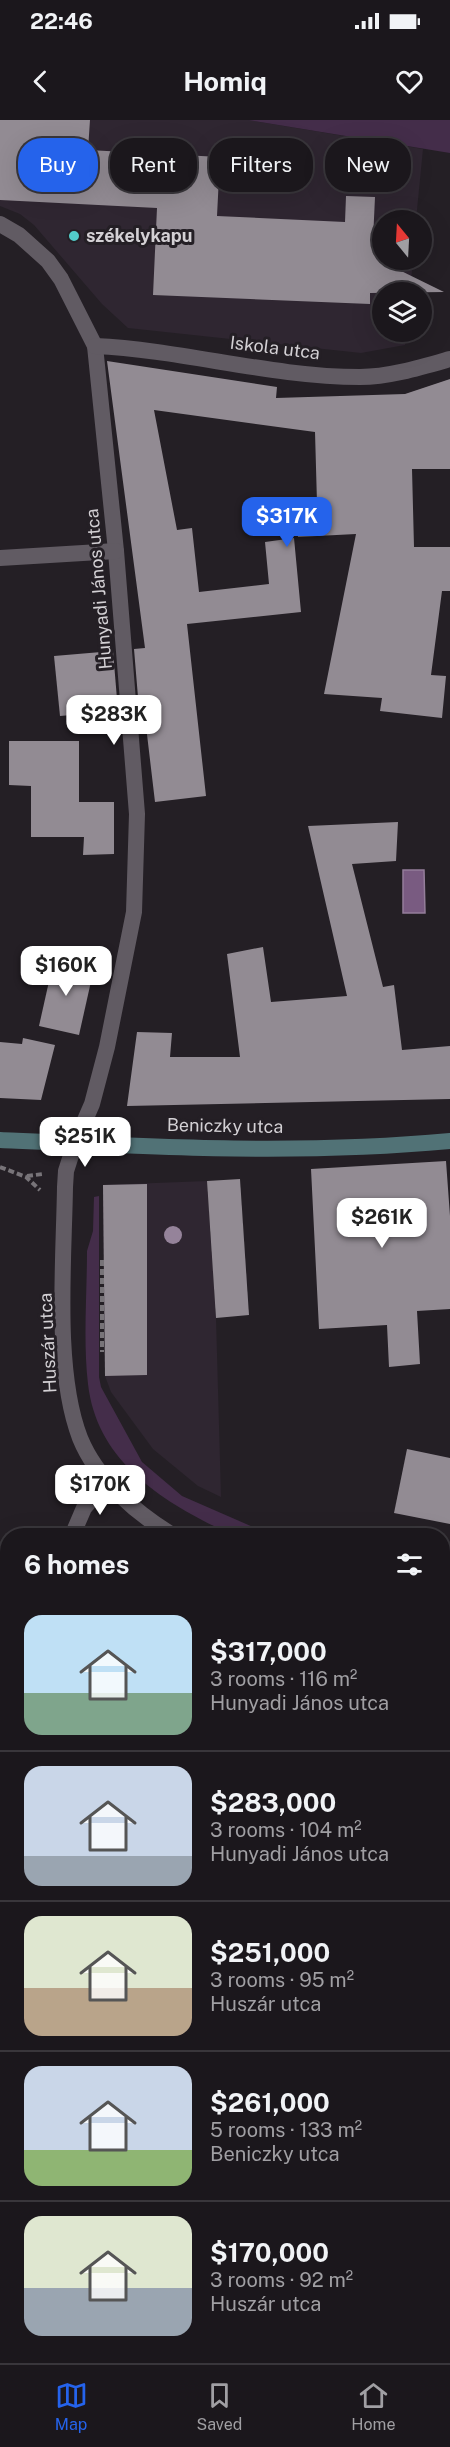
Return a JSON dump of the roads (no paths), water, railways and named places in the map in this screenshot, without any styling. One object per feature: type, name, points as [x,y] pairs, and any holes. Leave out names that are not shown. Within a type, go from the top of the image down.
[{"type":"main road","name":"Beniczky utca","points":[[0,1140],[389,1147],[450,1141]]},
{"type":"street","points":[[0,224],[26,240],[48,261],[61,279],[95,346]]},
{"type":"street","name":"Iskola utca","points":[[95,346],[158,350],[297,372],[361,377],[450,359]]},
{"type":"street","name":"Hunyadi János utca","points":[[75,1143],[92,1104],[107,1047],[134,912],[137,814],[116,551],[95,346]]},
{"type":"street","points":[[0,558],[116,551]]},
{"type":"street","name":"Huszár utca","points":[[75,1143],[66,1172],[65,1187],[66,1383],[81,1440],[106,1482],[145,1519],[160,1528]]},
{"type":"street","points":[[75,1528],[84,1508],[106,1482]]},
{"type":"place","name":"székelykapu","points":[[74,236]]}]
